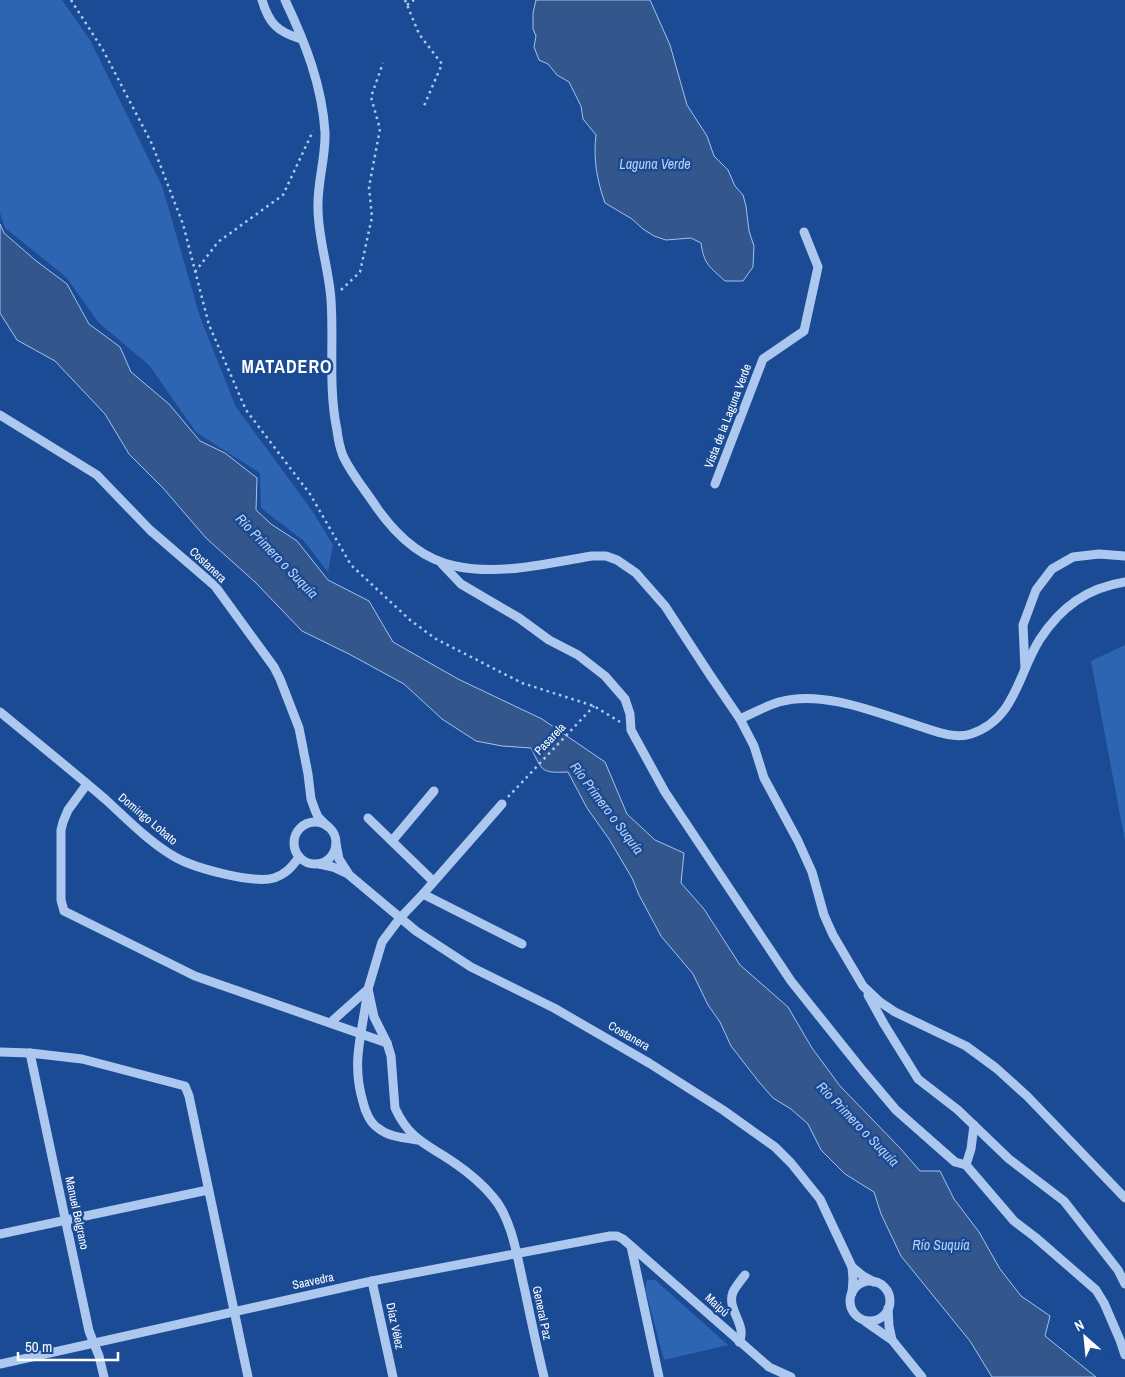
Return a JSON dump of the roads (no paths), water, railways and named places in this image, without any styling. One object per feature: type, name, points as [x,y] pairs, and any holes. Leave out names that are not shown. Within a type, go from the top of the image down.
[{"type":"street","points":[[262,0],[267,16],[276,28],[287,35],[301,39]]},
{"type":"street","points":[[285,0],[314,69],[325,132],[318,209],[320,236],[331,298],[332,398],[342,454],[351,470],[396,532],[406,542],[441,562],[457,567],[491,570],[512,569],[592,556],[606,556],[617,560],[636,573],[665,606],[740,718],[754,746],[764,778],[798,841],[812,872],[824,916],[833,935],[918,1079],[958,1110],[1009,1160],[1064,1201],[1118,1270],[1125,1284]]},
{"type":"street","name":"Vista de la Laguna Verde","points":[[715,484],[763,359],[804,331],[818,267],[804,232]]},
{"type":"street","name":"Costanera","points":[[0,415],[86,467],[150,530],[215,586],[274,667],[280,679],[300,734],[311,799],[318,817],[332,831],[339,859],[348,874]]},
{"type":"street","points":[[1025,672],[1023,625],[1036,590],[1052,569],[1073,557],[1099,554],[1125,556]]},
{"type":"street","points":[[441,562],[461,584],[519,618],[549,640],[578,655],[605,676],[625,699],[630,714],[632,730],[665,792],[791,981],[896,1110],[955,1162],[966,1165],[1014,1221],[1096,1290],[1104,1303],[1125,1355]]},
{"type":"street","points":[[740,718],[780,702],[810,698],[834,700],[948,735],[970,734],[996,720],[1006,707],[1040,639],[1059,615],[1072,604],[1100,587],[1125,582]]},
{"type":"street","name":"Domingo Lobato","points":[[0,712],[156,844],[176,858],[209,870],[254,880],[273,878],[289,871],[299,857]]},
{"type":"street","points":[[87,784],[68,810],[61,830],[61,900],[64,911],[195,976],[387,1043]]},
{"type":"street","points":[[392,842],[434,790]]},
{"type":"street","name":"Costanera","points":[[311,799],[307,817],[294,838],[294,844],[299,857],[308,863],[333,867],[348,874],[400,918],[471,967],[554,1008],[649,1063],[764,1138],[791,1163],[820,1200],[852,1266],[851,1305],[861,1319]]},
{"type":"street","points":[[418,1140],[390,1135],[376,1128],[366,1113],[357,1076],[357,1057],[368,989],[382,942],[400,918],[502,804]]},
{"type":"street","points":[[368,818],[433,881]]},
{"type":"street","points":[[302,827],[314,822],[327,826]]},
{"type":"street","points":[[319,864],[331,857],[336,844]]},
{"type":"street","points":[[423,894],[522,944]]},
{"type":"street","points":[[863,986],[894,1012],[966,1046],[996,1068],[1027,1096],[1125,1198]]},
{"type":"street","points":[[330,1023],[368,989]]},
{"type":"street","points":[[368,989],[374,1017],[387,1043],[391,1056],[396,1108],[408,1129],[418,1140]]},
{"type":"street","points":[[0,1052],[30,1053],[100,1063],[185,1086],[189,1096],[248,1377]]},
{"type":"street","name":"Manuel Belgrano","points":[[30,1053],[89,1331],[99,1356],[104,1377]]},
{"type":"street","points":[[966,1165],[972,1149],[974,1126]]},
{"type":"street","name":"General Paz","points":[[418,1140],[474,1178],[493,1196],[501,1208],[517,1254],[544,1377]]},
{"type":"street","points":[[0,1234],[208,1190]]},
{"type":"street","name":"Saavedra","points":[[0,1364],[372,1281],[610,1236],[617,1236],[631,1246]]},
{"type":"street","points":[[631,1246],[655,1375]]},
{"type":"street","name":"Maipú","points":[[631,1246],[770,1372],[791,1377]]},
{"type":"street","name":"Costanera","points":[[852,1266],[863,1276],[885,1288],[889,1294],[889,1326],[892,1340]]},
{"type":"street","points":[[739,1342],[742,1337],[741,1329],[731,1305],[733,1291],[745,1275]]},
{"type":"street","name":"Díaz Vélez","points":[[372,1281],[393,1377]]},
{"type":"street","points":[[852,1293],[860,1284],[874,1282]]},
{"type":"street","points":[[861,1319],[873,1321],[880,1318],[888,1308]]},
{"type":"street","points":[[861,1319],[892,1340],[922,1377]]},
{"type":"water","name":"Laguna Verde","points":[[536,0],[650,0],[670,45],[687,105],[707,136],[714,156],[728,170],[735,186],[743,195],[749,231],[754,246],[753,267],[743,281],[725,281],[706,261],[701,243],[691,238],[666,240],[654,236],[632,219],[605,203],[596,169],[596,135],[583,119],[581,106],[569,82],[557,75],[548,64],[539,60],[534,47],[536,36],[533,29],[533,13]]},
{"type":"water","name":"Río Suquía","points":[[0,224],[4,233],[67,284],[89,324],[120,347],[131,372],[169,404],[200,441],[225,453],[257,478],[256,510],[271,524],[297,541],[328,580],[369,601],[393,642],[458,679],[542,719],[605,762],[627,814],[655,840],[684,853],[681,883],[704,909],[740,965],[788,1007],[812,1048],[840,1086],[920,1171],[940,1171],[954,1199],[979,1232],[1000,1269],[1021,1296],[1050,1316],[1045,1336],[1096,1377],[992,1377],[970,1341],[901,1256],[881,1214],[874,1192],[845,1174],[821,1150],[808,1124],[791,1109],[773,1098],[731,1046],[693,974],[661,936],[632,878],[609,839],[587,808],[568,772],[553,772],[544,769],[531,748],[502,746],[476,741],[442,719],[404,684],[302,631],[255,582],[206,538],[163,488],[129,454],[105,414],[55,361],[17,340],[0,313]]},
{"type":"district","name":"MATADERO","points":[[287,366]]},
{"type":"water label","name":"Río Primero o Suquía","points":[[277,556]]},
{"type":"water label","name":"Río Primero o Suquía","points":[[607,808]]},
{"type":"water label","name":"Río Primero o Suquía","points":[[858,1124]]}]
